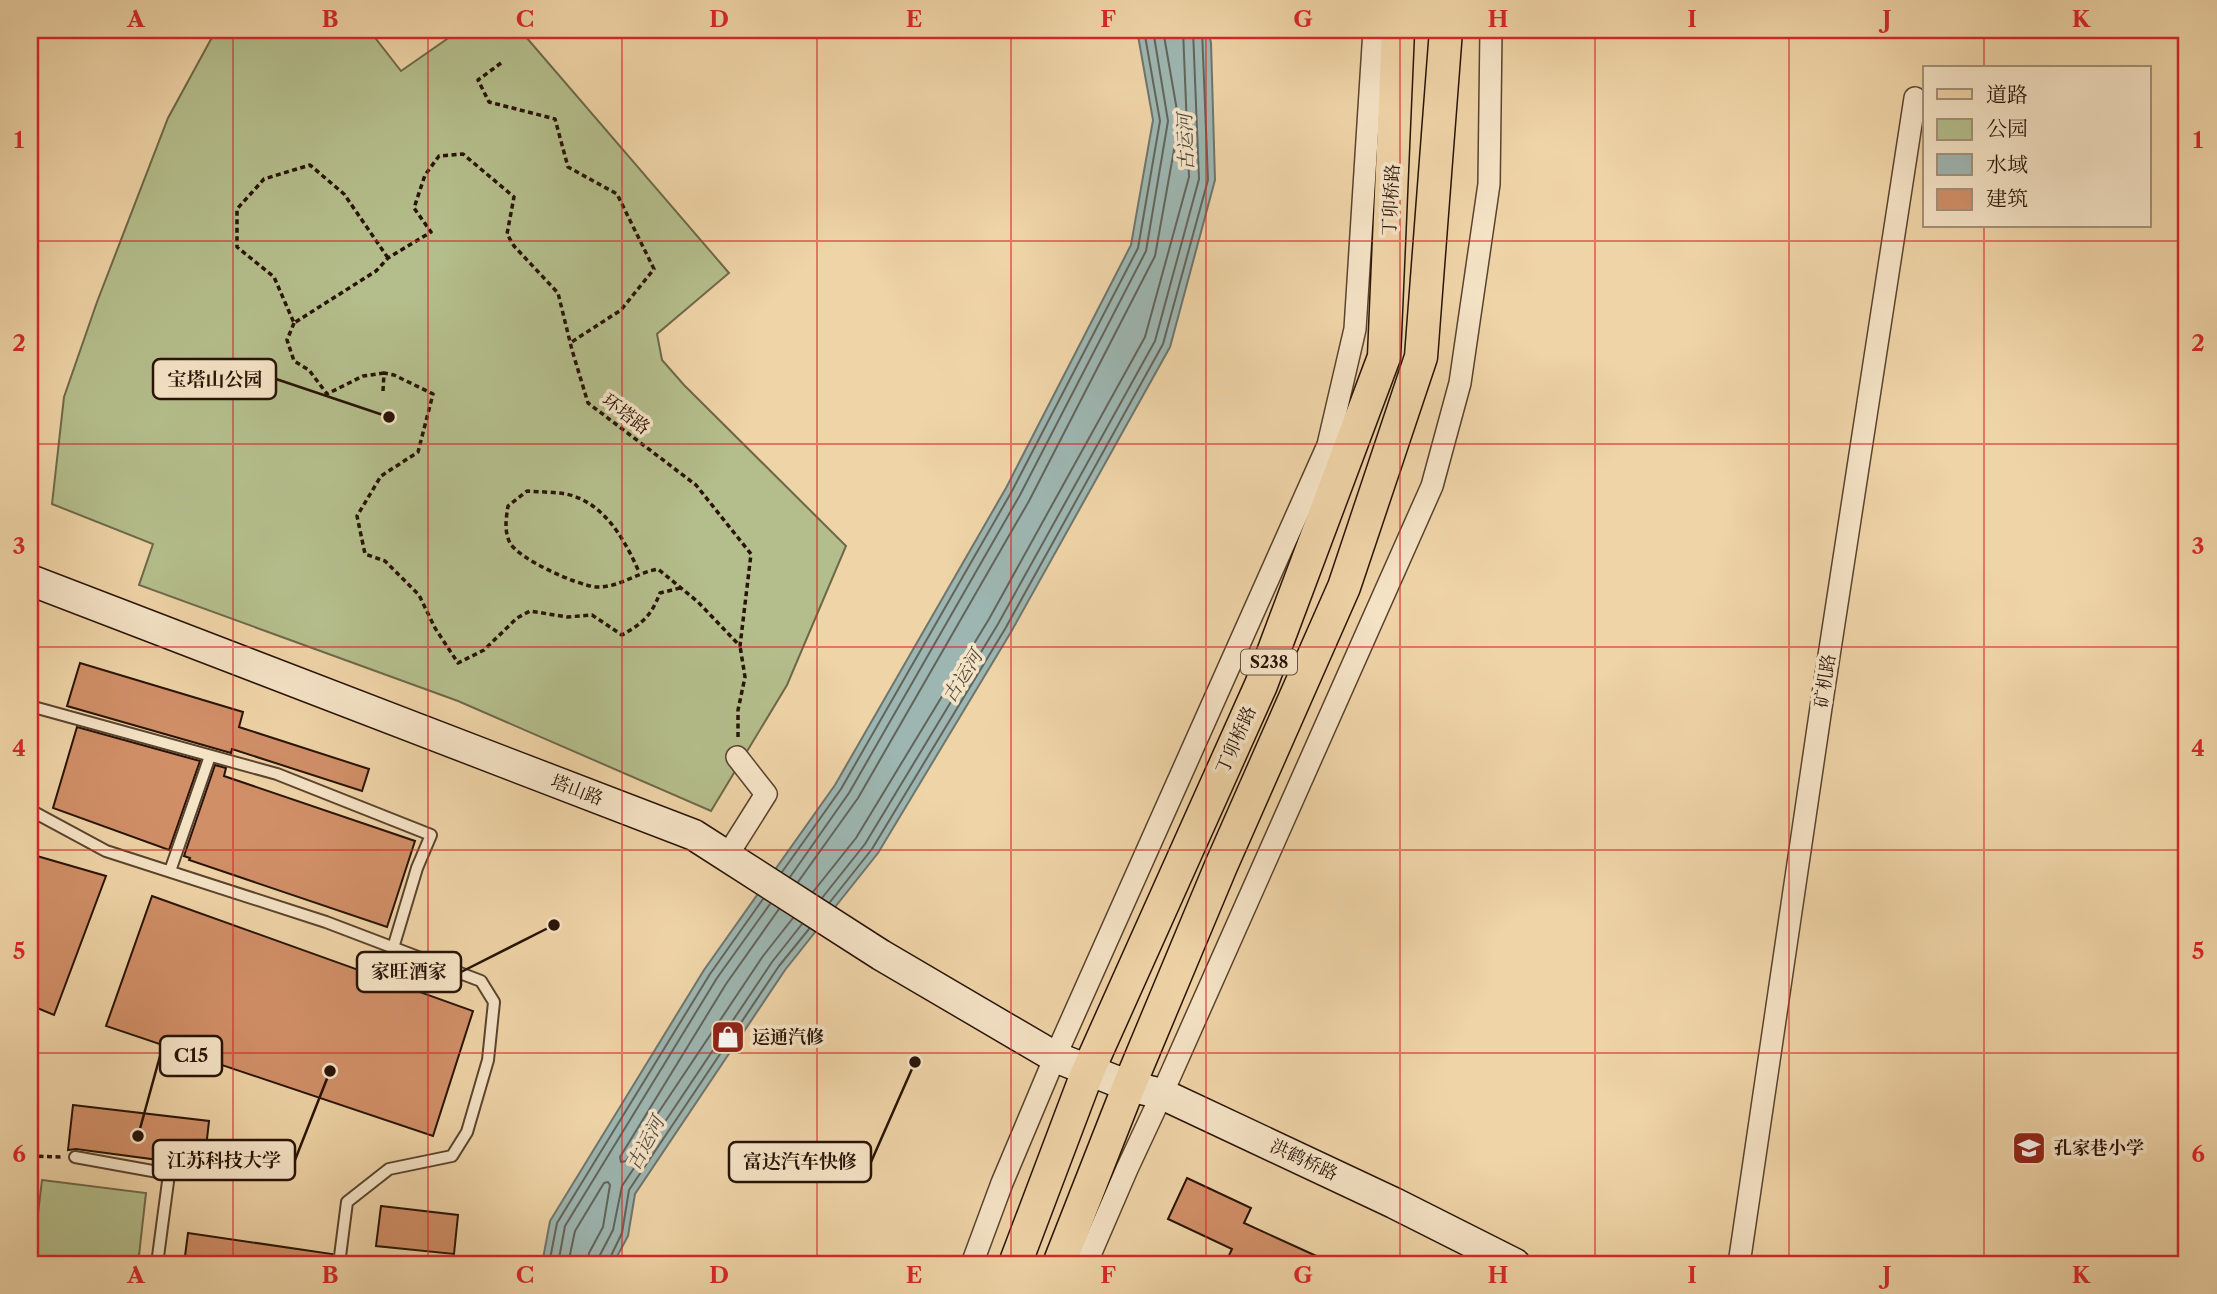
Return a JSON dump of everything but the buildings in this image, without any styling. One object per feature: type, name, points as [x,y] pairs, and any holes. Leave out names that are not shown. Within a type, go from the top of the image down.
[{"type":"main road","name":"丁卯桥路","points":[[1015,1264],[1088,1071],[1261,685],[1384,357],[1398,30]]},
{"type":"main road","name":"丁卯桥路","points":[[1059,1264],[1129,1086],[1221,866],[1344,587],[1421,357],[1446,30]]},
{"type":"street","points":[[972,1264],[1002,1183],[1055,1057],[1328,445],[1355,329],[1374,30]]},
{"type":"street","points":[[1086,1264],[1432,486],[1460,383],[1489,184],[1491,30]]},
{"type":"street","name":"矿机路","points":[[1739,1264],[1914,98]]},
{"type":"street","name":"塔山路","points":[[30,580],[694,835],[881,955],[1055,1057],[1088,1071]]},
{"type":"street","points":[[727,856],[766,794],[737,757]]},
{"type":"street","name":"洪鹤桥路","points":[[1088,1071],[1129,1086],[1163,1094],[1394,1203],[1515,1264]]},
{"type":"lane","points":[[30,705],[277,774],[431,835],[417,868],[393,948]]},
{"type":"lane","points":[[170,871],[210,756]]},
{"type":"lane","points":[[30,810],[106,851],[326,922],[481,981],[494,1002],[488,1060],[467,1132],[452,1156],[389,1169],[347,1202],[339,1264]]},
{"type":"lane","points":[[75,1157],[169,1174],[157,1264]]},
{"type":"path","points":[[501,63],[478,80],[489,102],[555,119],[568,167],[617,194],[654,269],[621,310],[570,343]]},
{"type":"path","name":"环塔路","points":[[388,258],[431,232],[414,208],[425,175],[439,156],[463,154],[514,197],[507,234],[514,246],[558,293],[588,403],[696,485],[751,554],[740,646],[745,677],[738,710],[737,757]]},
{"type":"path","points":[[294,323],[274,278],[237,247],[237,209],[264,179],[310,165],[344,194],[388,258],[376,271],[294,323],[288,340],[294,361],[309,370],[327,394],[363,376],[384,373],[394,375],[433,394],[418,452],[381,476],[357,516],[365,554],[385,561],[419,595],[435,628],[458,663],[484,650],[517,618],[530,611],[567,617],[592,615],[622,635],[652,613],[660,593],[680,588]]},
{"type":"path","points":[[383,391],[384,373]]},
{"type":"path","points":[[639,572],[619,532],[597,509],[569,495],[527,491],[508,506],[505,525],[511,544],[530,561],[554,573],[595,587],[619,584],[639,572],[658,569],[698,602],[740,646]]},
{"type":"path","points":[[30,1157],[75,1157]]},
{"type":"green space","points":[[216,30],[369,30],[401,71],[460,30],[520,30],[729,273],[657,334],[662,360],[846,546],[787,685],[711,811],[458,701],[139,585],[153,544],[52,504],[64,397],[97,302],[168,118]]},
{"type":"green space","points":[[42,1180],[146,1193],[138,1264],[32,1264]]},
{"type":"water","name":"古运河","points":[[1137,30],[1208,30],[1211,43],[1215,180],[1170,347],[1011,632],[878,853],[785,970],[635,1194],[628,1236],[613,1264],[542,1264],[550,1221],[704,970],[835,785],[1006,488],[1131,245],[1153,120]]},
{"type":"place","name":"宝塔山公园","points":[[389,417]]},
{"type":"place","name":"家旺酒家","points":[[554,925]]},
{"type":"place","name":"运通汽修","points":[[728,1037]]},
{"type":"place","name":"富达汽车快修","points":[[915,1062]]},
{"type":"place","name":"江苏科技大学","points":[[330,1071]]},
{"type":"place","name":"C15","points":[[138,1136]]},
{"type":"place","name":"孔家巷小学","points":[[2029,1148]]}]
